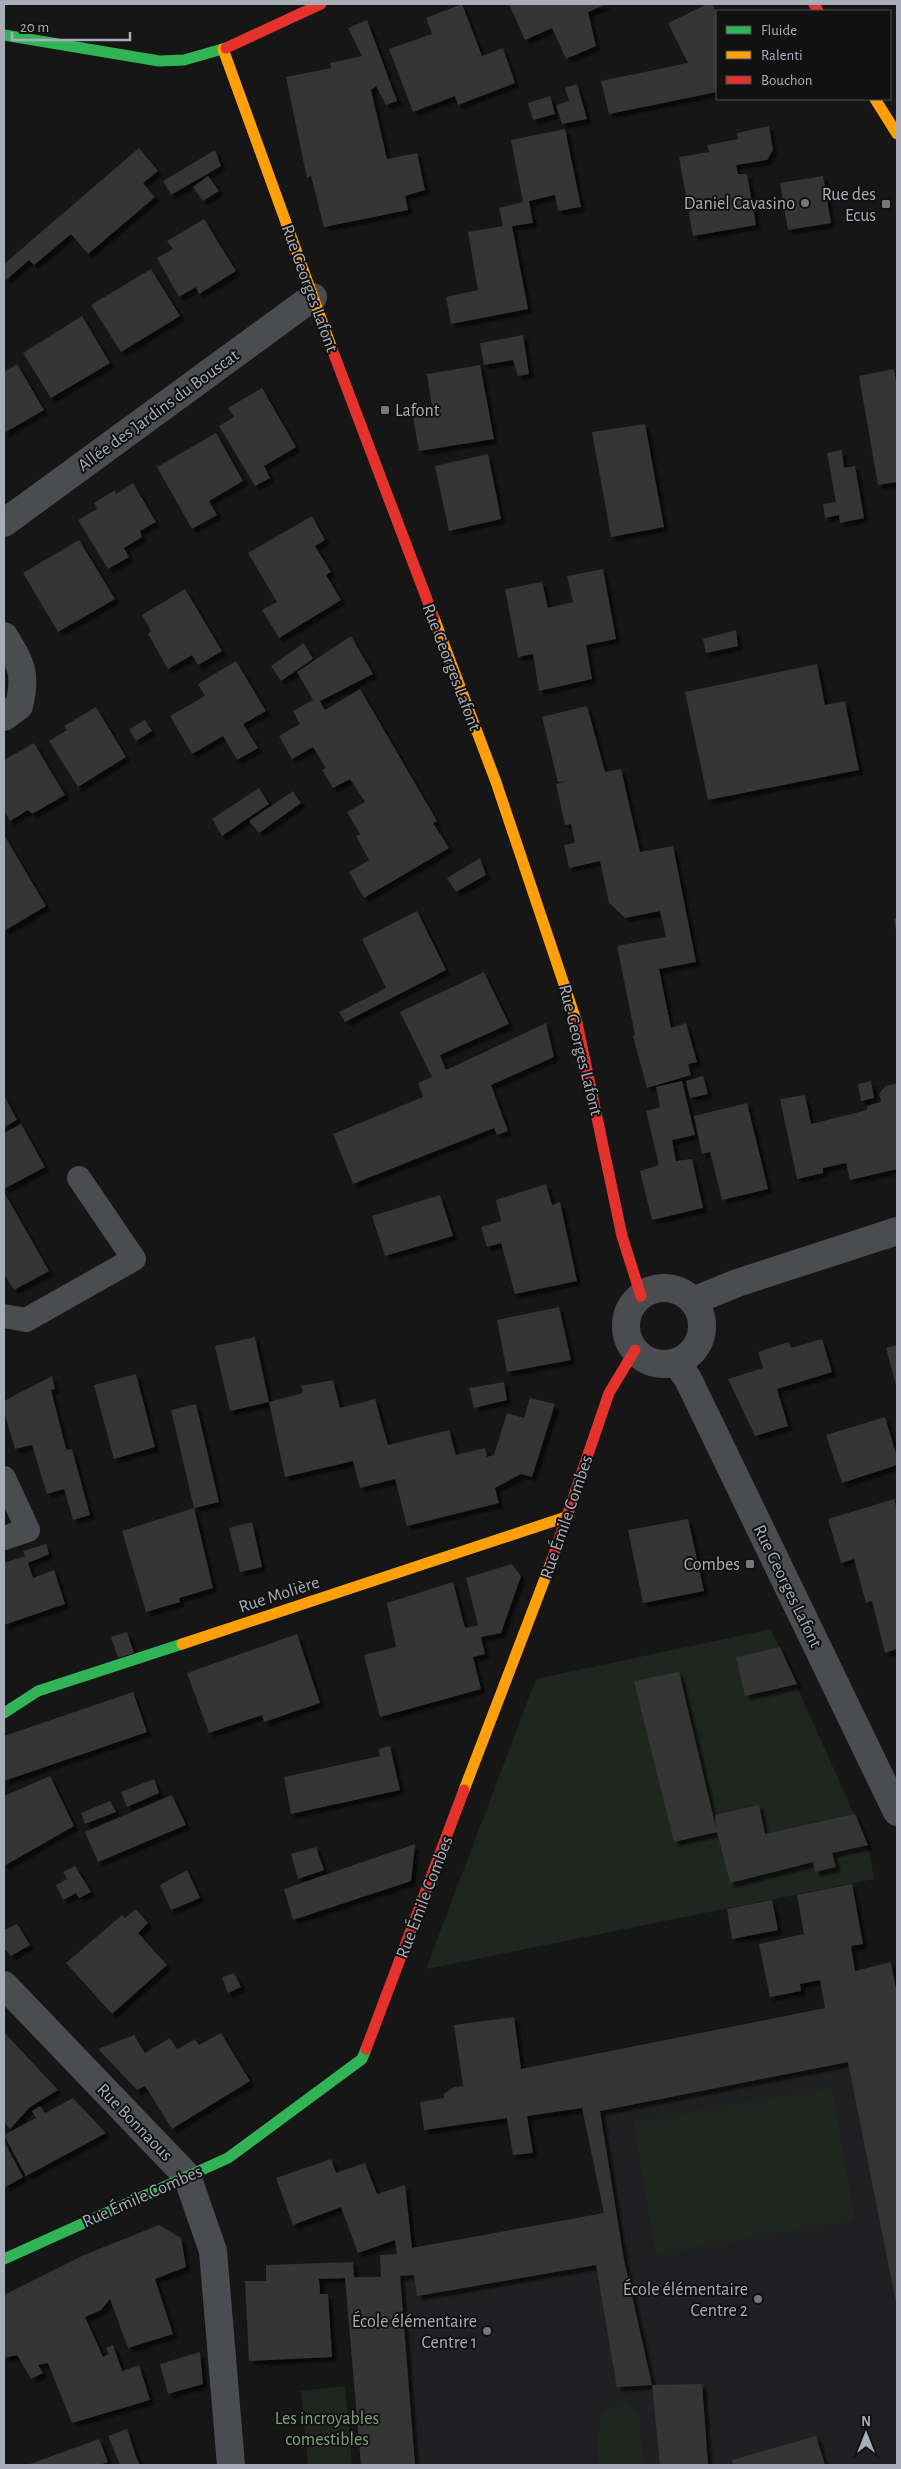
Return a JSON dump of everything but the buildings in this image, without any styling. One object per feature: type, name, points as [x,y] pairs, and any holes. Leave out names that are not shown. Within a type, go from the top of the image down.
[{"type":"street","points":[[4,35],[62,47],[158,61],[185,60],[223,49],[321,4]]},
{"type":"street","name":"Rue Georges Lafont","points":[[223,49],[313,298],[496,782],[574,1009],[622,1236],[641,1296]]},
{"type":"street","points":[[875,100],[897,134]]},
{"type":"street","name":"Allée des Jardins du Bouscat","points":[[4,522],[313,298]]},
{"type":"street","points":[[4,636],[20,662],[24,684],[19,706],[4,717]]},
{"type":"street","points":[[693,1301],[737,1283],[897,1231]]},
{"type":"street","points":[[662,1288],[684,1293],[693,1301],[700,1311],[701,1336],[696,1348],[687,1357],[676,1362],[654,1363],[635,1350],[629,1340],[626,1328],[630,1310],[641,1296],[651,1290],[662,1288]]},
{"type":"street","name":"Rue Émile Combes","points":[[4,2259],[228,2158],[362,2059],[569,1516],[609,1393],[635,1350]]},
{"type":"street","name":"Rue Georges Lafont","points":[[676,1362],[688,1379],[897,1812]]},
{"type":"street","name":"Rue Molière","points":[[4,1713],[38,1691],[569,1516]]},
{"type":"street","name":"Rue Bonnaous","points":[[4,1985],[187,2176],[213,2251],[231,2465]]},
{"type":"lane","points":[[4,1316],[26,1320],[134,1259],[79,1178]]},
{"type":"lane","points":[[4,1478],[28,1530],[4,1538]]},
{"type":"shaded area","name":"École élémentaire Centre 2","points":[[897,1995],[897,2465],[361,2465],[345,2278],[414,2275],[412,2248],[604,2213],[576,2058]]},
{"type":"green space","points":[[771,1629],[868,1845],[874,1879],[426,1969],[536,1679]]},
{"type":"green space","points":[[832,2087],[855,2220],[656,2255],[633,2122]]},
{"type":"green space","name":"Les incroyables comestibles","points":[[345,2386],[352,2465],[308,2465],[301,2391]]},
{"type":"green space","points":[[627,2402],[639,2414],[644,2465],[599,2465],[597,2445],[603,2416],[608,2409],[616,2404]]},
{"type":"traffic: fast","points":[[4,35],[159,61],[184,60],[226,48]]},
{"type":"traffic: fast","points":[[4,1713],[38,1691],[182,1644]]},
{"type":"traffic: fast","points":[[4,2259],[228,2158],[362,2059],[366,2049]]},
{"type":"traffic: slow","points":[[223,49],[332,349]]},
{"type":"traffic: slow","points":[[876,100],[897,134]]},
{"type":"traffic: slow","points":[[434,618],[496,782],[577,1023]]},
{"type":"traffic: slow","points":[[182,1644],[569,1516]]},
{"type":"traffic: slow","points":[[464,1790],[552,1560]]},
{"type":"traffic: jam","points":[[226,48],[321,4]]},
{"type":"traffic: jam","points":[[814,4],[817,10]]},
{"type":"traffic: jam","points":[[332,349],[434,618]]},
{"type":"traffic: jam","points":[[577,1023],[622,1236],[641,1296]]},
{"type":"traffic: jam","points":[[552,1560],[609,1393],[635,1350]]},
{"type":"traffic: jam","points":[[366,2049],[464,1790]]},
{"type":"place","name":"Daniel Cavasino","points":[[805,203]]},
{"type":"place","name":"Rue des Ecus","points":[[886,204]]},
{"type":"place","name":"Lafont","points":[[385,410]]},
{"type":"place","name":"Combes","points":[[750,1564]]},
{"type":"place","name":"École élémentaire Centre 2","points":[[758,2299]]},
{"type":"place","name":"École élémentaire Centre 1","points":[[487,2331]]}]
